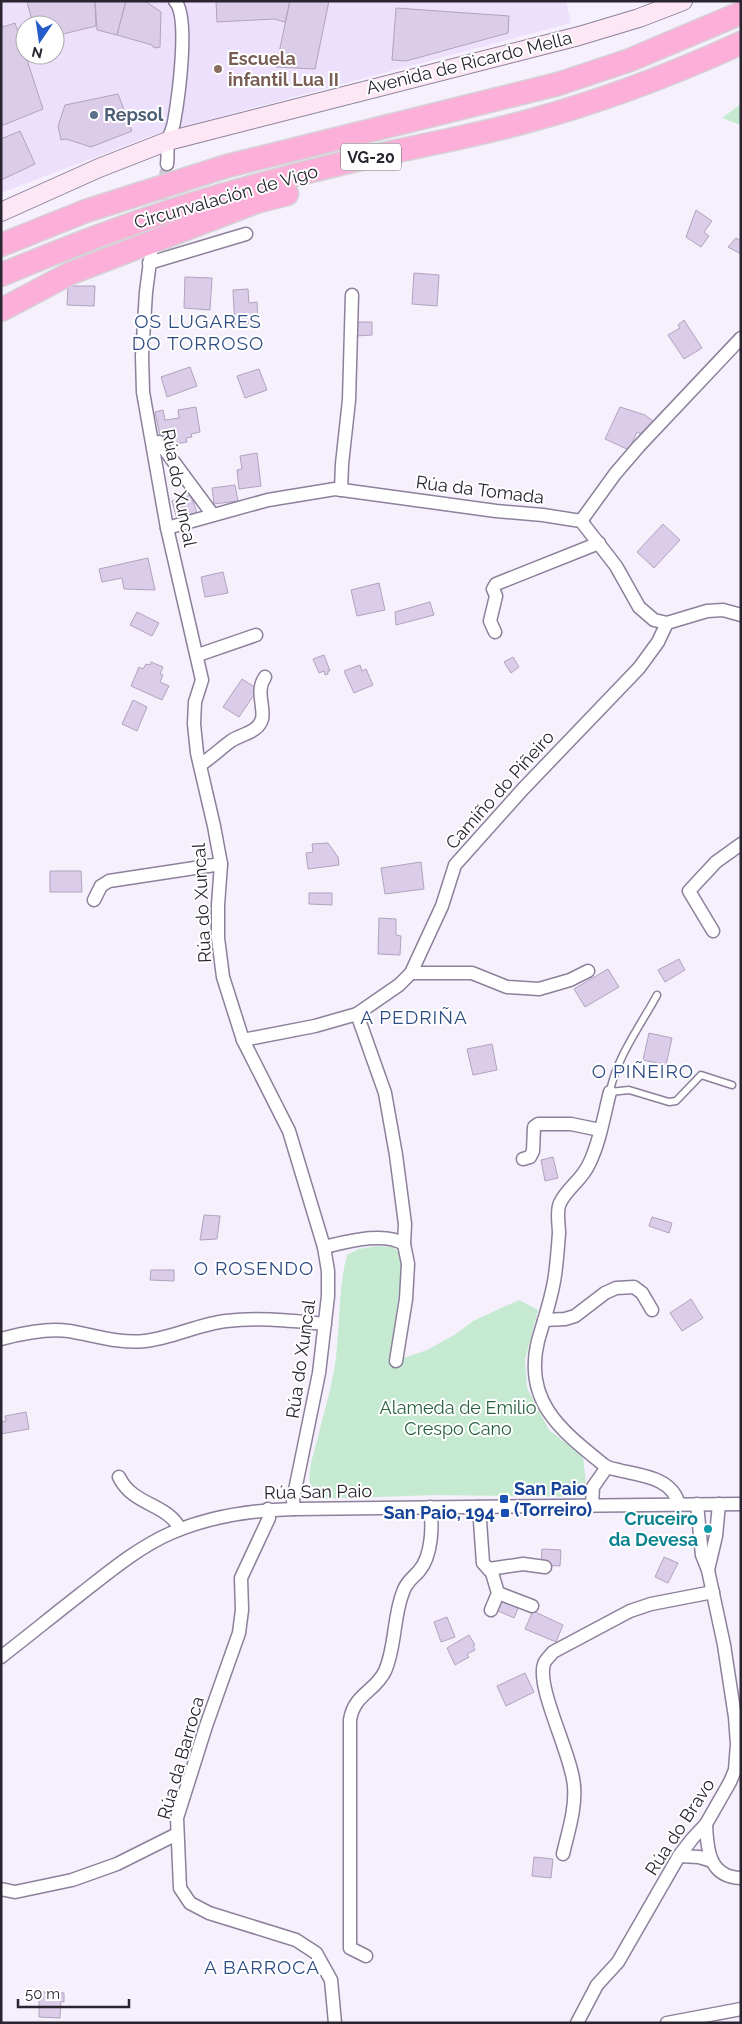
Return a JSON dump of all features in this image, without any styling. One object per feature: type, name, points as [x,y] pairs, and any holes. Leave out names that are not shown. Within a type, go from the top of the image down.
[{"type":"highway","name":"Circunvalación de Vigo","points":[[1,246],[86,211],[228,166],[558,84],[630,60],[741,14]]},
{"type":"highway","name":"Circunvalación de Vigo","points":[[1,275],[95,237],[204,201],[391,152],[457,140],[525,122],[643,85],[741,43]]},
{"type":"highway","points":[[1,310],[71,273],[256,202],[433,154],[457,140]]},
{"type":"main road","name":"Avenida de Ricardo Mella","points":[[1,212],[143,149],[168,141],[579,36],[639,18],[683,1]]},
{"type":"street","points":[[167,164],[168,141],[174,124],[179,89],[183,33],[182,16],[178,2]]},
{"type":"street","name":"Rúa do Xuncal","points":[[246,234],[150,259],[142,356],[143,392],[167,528],[198,655],[202,680],[194,714],[197,753],[218,842],[221,864],[218,938],[223,977],[243,1040],[289,1130],[324,1247],[328,1271],[325,1324],[315,1393],[293,1500],[294,1509]]},
{"type":"street","points":[[341,490],[349,400],[352,295]]},
{"type":"street","points":[[741,338],[639,446],[615,474],[581,521],[616,566],[639,607],[654,620],[667,623],[707,611],[723,610],[741,615]]},
{"type":"street","points":[[159,442],[213,515]]},
{"type":"street","name":"Rúa da Tomada","points":[[167,528],[268,500],[335,489],[581,521]]},
{"type":"street","points":[[495,632],[490,622],[496,596],[492,589],[496,584],[599,543]]},
{"type":"street","name":"Camiño do Piñeiro","points":[[243,1040],[315,1026],[357,1014],[399,985],[411,973],[442,906],[455,865],[523,789],[639,668],[658,642],[667,623]]},
{"type":"street","points":[[198,655],[256,635]]},
{"type":"street","points":[[200,766],[233,739],[249,734],[260,722],[262,716],[260,691],[265,677]]},
{"type":"street","points":[[713,931],[689,891],[716,862],[741,844]]},
{"type":"street","points":[[94,900],[101,886],[109,881],[221,864]]},
{"type":"street","points":[[411,973],[472,973],[507,987],[539,989],[570,980],[588,971]]},
{"type":"street","points":[[357,1014],[385,1093],[396,1155],[405,1224],[404,1244],[408,1264],[406,1299],[396,1361]]},
{"type":"street","points":[[610,1092],[589,1164],[579,1180],[567,1190],[559,1205],[555,1276],[538,1341],[534,1372],[542,1401],[559,1426],[607,1467],[666,1484],[673,1489],[679,1505]]},
{"type":"street","points":[[522,1159],[530,1157],[533,1150],[534,1128],[538,1124],[571,1124],[600,1130]]},
{"type":"street","points":[[324,1247],[383,1238],[396,1239],[404,1244]]},
{"type":"street","points":[[544,1320],[565,1319],[575,1316],[605,1293],[616,1288],[634,1287],[642,1293],[652,1310]]},
{"type":"street","points":[[1,1339],[23,1333],[62,1331],[124,1341],[145,1341],[225,1321],[276,1319],[325,1324]]},
{"type":"street","points":[[592,1506],[593,1487],[607,1467]]},
{"type":"street","points":[[118,1477],[129,1492],[173,1518],[180,1529]]},
{"type":"street","name":"Rúa do Bravo","points":[[577,2023],[597,1985],[618,1962],[679,1856],[706,1824],[735,1770],[739,1729],[713,1592],[700,1543],[697,1504]]},
{"type":"street","name":"Rúa do Bravo","points":[[708,1570],[716,1536],[719,1504]]},
{"type":"street","name":"Rúa San Paio","points":[[1,1657],[107,1573],[150,1544],[180,1529],[231,1514],[268,1509],[741,1504]]},
{"type":"street","points":[[366,1956],[350,1948],[350,1730],[352,1709],[356,1702],[372,1689],[384,1672],[393,1647],[398,1607],[403,1590],[411,1578],[420,1571],[427,1555],[431,1529],[430,1507]]},
{"type":"street","points":[[479,1507],[483,1563],[489,1568],[498,1593],[491,1610]]},
{"type":"street","name":"Rúa da Barroca","points":[[268,1509],[269,1518],[241,1578],[242,1610],[239,1633],[206,1726],[177,1818],[180,1888],[190,1903],[209,1913],[296,1940],[316,1953],[331,1980],[335,2023]]},
{"type":"street","points":[[489,1568],[523,1564],[545,1567]]},
{"type":"street","points":[[563,1854],[574,1801],[574,1784],[566,1749],[542,1678],[544,1662],[554,1652],[630,1611],[651,1604],[713,1592]]},
{"type":"street","points":[[498,1593],[532,1606]]},
{"type":"street","points":[[706,1824],[708,1847],[712,1861],[725,1875],[741,1878]]},
{"type":"street","points":[[1,1889],[15,1892],[72,1880],[117,1864],[177,1834]]},
{"type":"street","points":[[679,1856],[699,1857],[712,1861]]},
{"type":"street","points":[[667,2023],[741,2009]]},
{"type":"lane","points":[[658,995],[629,1046],[612,1081],[610,1092],[629,1090],[669,1102],[676,1100],[701,1075],[732,1085]]},
{"type":"shaded area","points":[[1,1],[566,1],[571,23],[156,134],[1,193]]},
{"type":"green space","points":[[741,104],[741,125],[722,118]]},
{"type":"green space","name":"Alameda de Emilio Crespo Cano","points":[[378,1246],[392,1247],[401,1253],[403,1264],[390,1359],[407,1357],[427,1350],[456,1334],[473,1321],[519,1300],[538,1310],[525,1360],[527,1388],[549,1430],[583,1456],[587,1494],[584,1497],[435,1495],[319,1499],[313,1497],[309,1481],[311,1465],[334,1369],[344,1266],[347,1255],[359,1249]]},
{"type":"building","points":[[27,1],[95,1],[96,26],[65,34],[65,15],[30,15]]},
{"type":"building","points":[[95,1],[126,1],[117,35],[97,30]]},
{"type":"building","points":[[126,1],[145,1],[161,12],[160,47],[154,48],[152,45],[117,35]]},
{"type":"building","points":[[216,1],[290,1],[285,22],[274,19],[217,22]]},
{"type":"building","points":[[290,1],[329,1],[315,69],[276,67]]},
{"type":"building","points":[[396,8],[509,16],[508,33],[406,61],[392,60]]},
{"type":"building","points":[[1,23],[3,27],[15,23],[15,65],[29,65],[43,109],[1,126]]},
{"type":"building","name":"Repsol","points":[[118,94],[132,131],[91,147],[66,139],[61,140],[58,126],[65,105]]},
{"type":"building","points":[[20,131],[35,164],[1,180],[1,139]]},
{"type":"building","points":[[696,210],[712,221],[704,232],[709,236],[701,247],[686,237]]},
{"type":"building","points":[[736,238],[741,241],[741,254],[728,247]]},
{"type":"building","points":[[414,273],[439,275],[437,306],[412,304]]},
{"type":"building","points":[[185,277],[212,278],[210,310],[184,308]]},
{"type":"building","points":[[68,286],[95,286],[94,306],[67,305]]},
{"type":"building","points":[[248,289],[249,303],[257,302],[258,324],[235,326],[233,290]]},
{"type":"building","points":[[684,320],[702,348],[684,359],[668,335],[680,328],[678,325]]},
{"type":"building","points":[[356,322],[372,322],[372,335],[356,336]]},
{"type":"building","points":[[190,367],[197,386],[167,397],[161,377]]},
{"type":"building","points":[[259,369],[267,390],[245,398],[237,376]]},
{"type":"building","points":[[196,407],[200,432],[191,434],[192,437],[186,438],[187,442],[169,445],[167,434],[160,436],[155,412],[163,410],[165,420],[179,418],[178,410]]},
{"type":"building","points":[[620,407],[645,415],[654,422],[643,435],[637,432],[629,450],[605,439]]},
{"type":"building","points":[[257,453],[261,486],[239,489],[237,470],[242,469],[240,456]]},
{"type":"building","points":[[235,485],[238,501],[214,504],[212,488]]},
{"type":"building","points":[[191,495],[197,513],[177,519],[172,501]]},
{"type":"building","points":[[663,524],[680,540],[654,568],[637,552]]},
{"type":"building","points":[[148,558],[155,590],[124,589],[122,578],[102,582],[99,569]]},
{"type":"building","points":[[223,572],[228,593],[205,597],[201,577]]},
{"type":"building","points":[[379,583],[385,610],[357,616],[351,590]]},
{"type":"building","points":[[430,602],[434,615],[396,625],[395,612]]},
{"type":"building","points":[[137,612],[159,623],[152,636],[130,625]]},
{"type":"building","points":[[324,655],[330,671],[325,675],[324,671],[319,673],[313,659]]},
{"type":"building","points":[[513,657],[519,667],[511,673],[504,662]]},
{"type":"building","points":[[151,662],[163,667],[160,674],[163,675],[160,682],[169,686],[162,700],[131,686],[139,667],[143,669],[146,664],[150,665]]},
{"type":"building","points":[[360,665],[362,671],[366,669],[373,685],[354,693],[344,671]]},
{"type":"building","points":[[242,679],[258,689],[239,717],[223,707]]},
{"type":"building","points":[[133,700],[147,707],[137,731],[122,724]]},
{"type":"building","points":[[328,843],[338,857],[339,865],[308,869],[306,853],[313,852],[312,844]]},
{"type":"building","points":[[421,862],[424,889],[385,894],[381,868]]},
{"type":"building","points":[[50,871],[81,871],[82,892],[50,892]]},
{"type":"building","points":[[309,893],[332,893],[332,905],[309,904]]},
{"type":"building","points":[[379,918],[396,919],[396,935],[401,936],[400,955],[378,954]]},
{"type":"building","points":[[679,959],[685,970],[665,982],[658,970]]},
{"type":"building","points":[[608,969],[619,987],[585,1007],[574,989]]},
{"type":"building","points":[[649,1033],[672,1038],[666,1065],[643,1060]]},
{"type":"building","points":[[492,1044],[497,1070],[473,1075],[467,1049]]},
{"type":"building","points":[[553,1157],[558,1178],[545,1181],[541,1160]]},
{"type":"building","points":[[204,1215],[220,1216],[217,1239],[200,1240]]},
{"type":"building","points":[[652,1217],[672,1223],[669,1233],[649,1226]]},
{"type":"building","points":[[151,1270],[174,1270],[174,1281],[150,1280]]},
{"type":"building","points":[[691,1299],[703,1318],[682,1331],[670,1313]]},
{"type":"building","points":[[26,1412],[29,1429],[1,1434],[1,1422],[6,1421],[5,1416]]},
{"type":"building","points":[[542,1549],[561,1550],[560,1566],[541,1565]]},
{"type":"building","points":[[664,1557],[678,1563],[668,1583],[655,1577]]},
{"type":"building","points":[[502,1596],[520,1604],[514,1618],[496,1610]]},
{"type":"building","points":[[533,1611],[563,1625],[556,1642],[525,1629]]},
{"type":"building","points":[[447,1617],[455,1637],[441,1642],[434,1622]]},
{"type":"building","points":[[469,1635],[475,1645],[473,1646],[475,1650],[467,1654],[469,1657],[455,1665],[447,1648]]},
{"type":"building","points":[[525,1673],[534,1692],[506,1706],[497,1686]]},
{"type":"building","points":[[534,1857],[553,1859],[551,1878],[532,1876]]},
{"type":"building","points":[[39,1992],[64,1993],[64,2002],[61,2001],[60,2018],[39,2017]]},
{"type":"tunnel","points":[[158,217],[167,164]]},
{"type":"place","name":"Escuela infantil Lua II","points":[[218,69]]},
{"type":"place","name":"Repsol","points":[[94,115]]},
{"type":"place","name":"San Paio (Torreiro)","points":[[504,1499]]},
{"type":"place","name":"San Paio, 194","points":[[505,1513]]},
{"type":"place","name":"Cruceiro da Devesa","points":[[708,1529]]},
{"type":"district","name":"OS LUGARES DO TORROSO","points":[[198,332]]},
{"type":"district","name":"A PEDRIÑA","points":[[414,1017]]},
{"type":"district","name":"O PIÑEIRO","points":[[643,1071]]},
{"type":"district","name":"O ROSENDO","points":[[254,1268]]},
{"type":"district","name":"A BARROCA","points":[[262,1967]]}]
